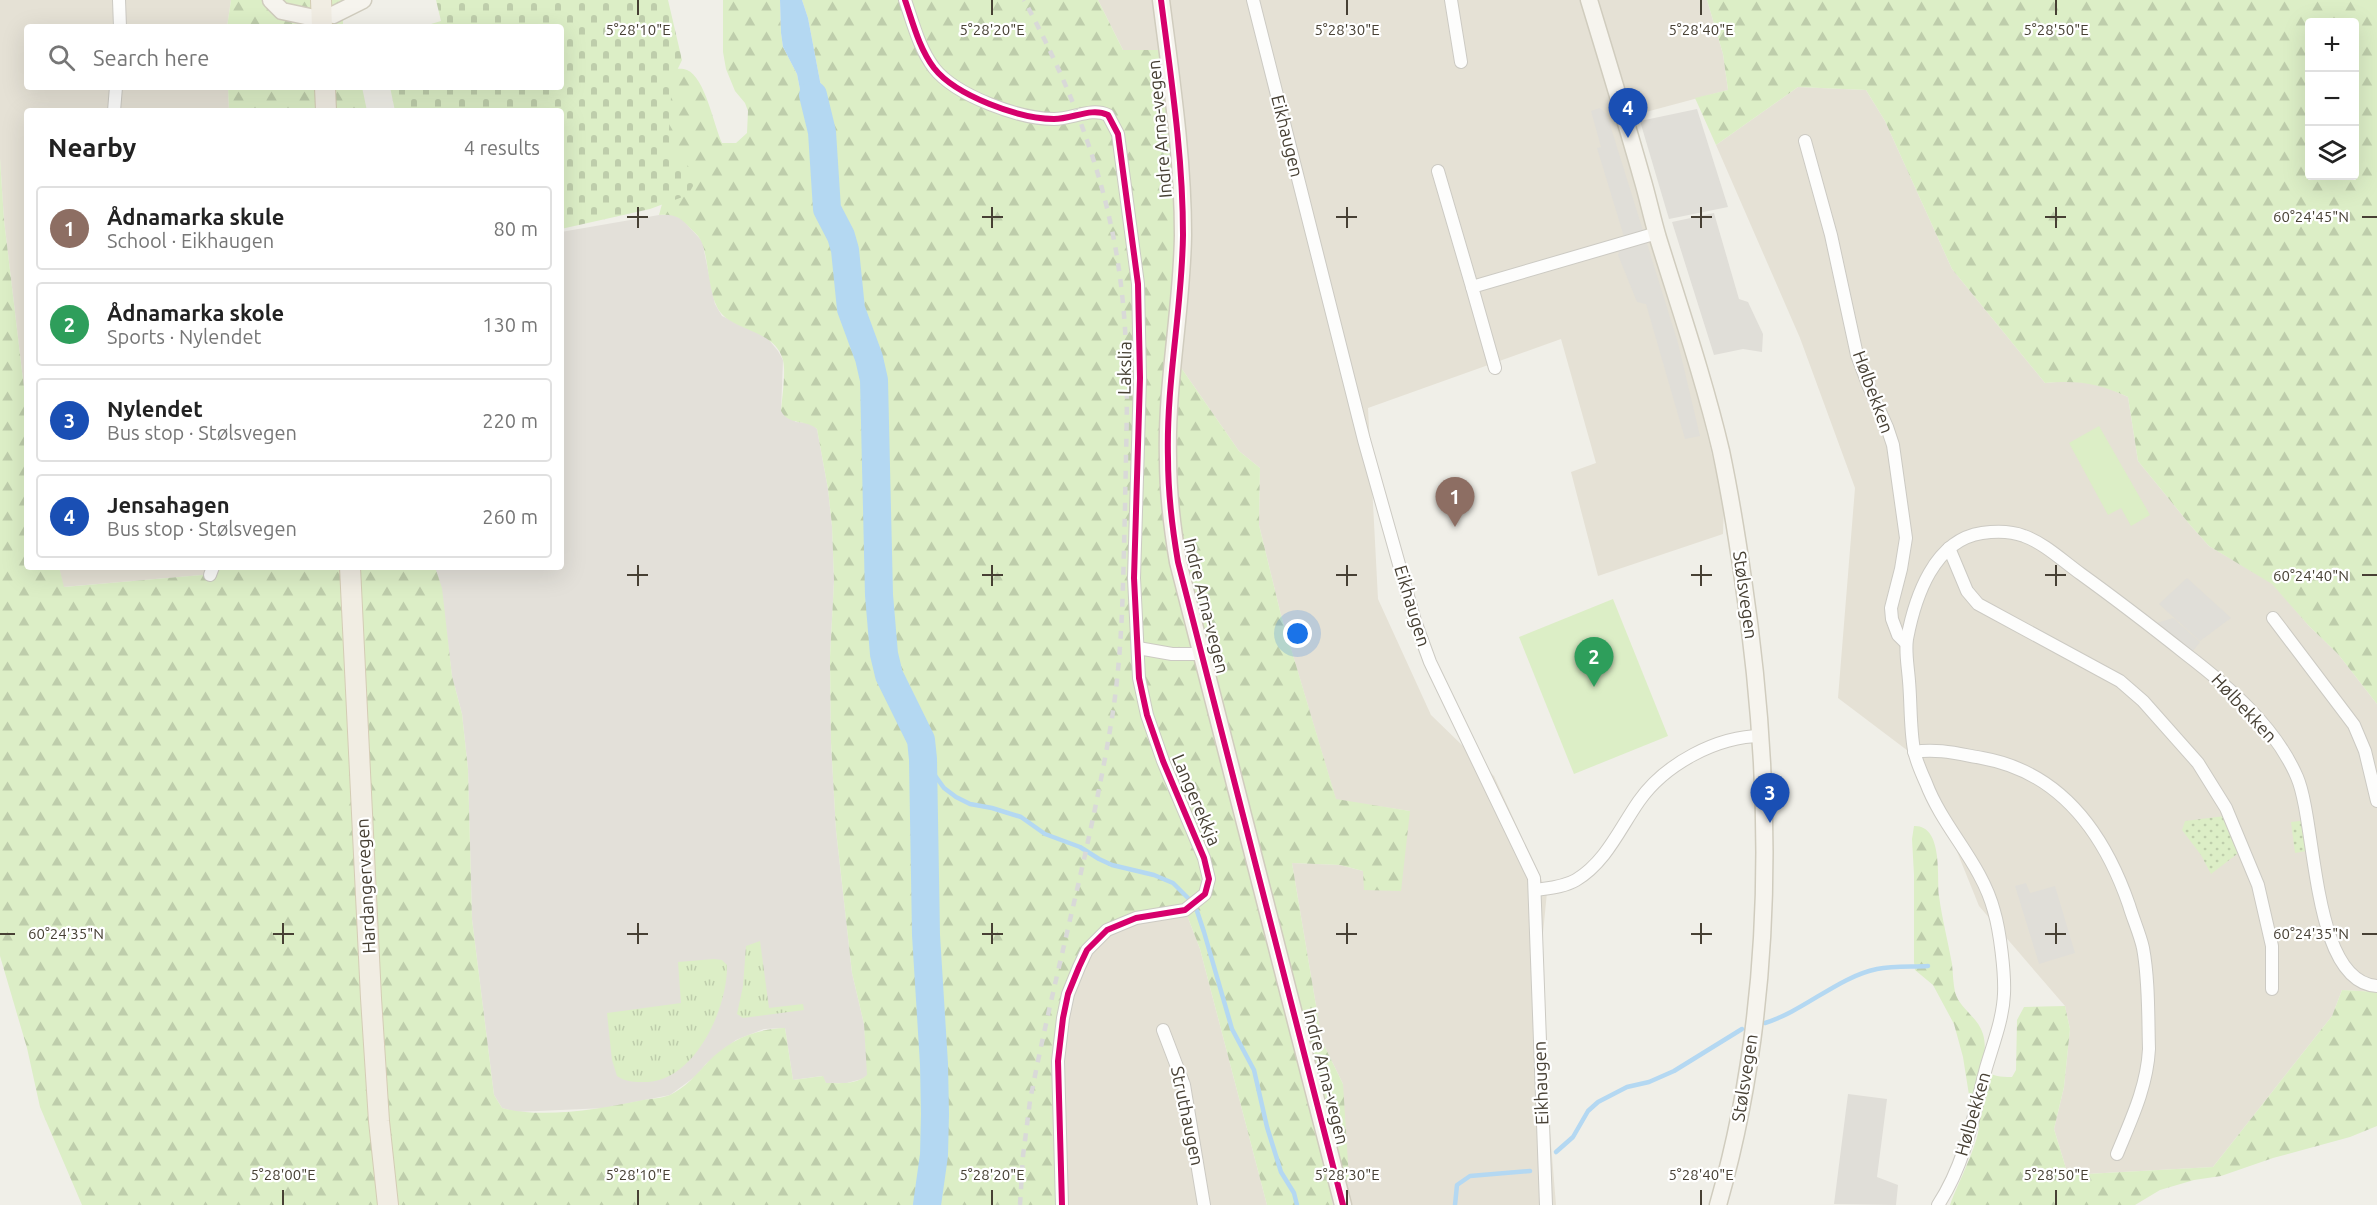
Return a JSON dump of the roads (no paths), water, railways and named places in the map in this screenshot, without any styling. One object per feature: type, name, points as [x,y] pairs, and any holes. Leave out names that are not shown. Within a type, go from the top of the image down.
[{"type":"main road","points":[[271,0],[282,11],[322,15],[363,0]]},
{"type":"main road","name":"Indre Arna-vegen","points":[[1161,0],[1180,147],[1182,192],[1182,267],[1168,424],[1169,490],[1178,562],[1343,1205]]},
{"type":"main road","name":"Stølsvegen","points":[[1589,0],[1657,233],[1702,376],[1721,453],[1748,614],[1762,736],[1764,884],[1756,998],[1736,1138],[1718,1205]]},
{"type":"main road","points":[[325,90],[326,108]]},
{"type":"main road","name":"Hardangervegen","points":[[350,570],[371,998],[387,1205]]},
{"type":"street","points":[[119,0],[120,24]]},
{"type":"street","name":"Lakslia","points":[[905,0],[926,54],[934,68],[950,83],[1008,110],[1047,119],[1072,118],[1086,113],[1101,112],[1108,115],[1118,134],[1138,284],[1140,378],[1134,578],[1138,648]]},
{"type":"street","name":"Eikhaugen","points":[[1253,0],[1361,428],[1415,621],[1430,662],[1477,763],[1526,857],[1534,878],[1546,1205]]},
{"type":"street","points":[[1451,0],[1461,62]]},
{"type":"street","points":[[114,108],[116,90]]},
{"type":"street","name":"Hølbekken","points":[[1804,141],[1831,235],[1857,355],[1893,445],[1906,538],[1892,608],[1892,619],[1898,635],[1906,643]]},
{"type":"street","points":[[1438,171],[1495,368]]},
{"type":"street","points":[[1472,287],[1657,233]]},
{"type":"street","name":"Hølbekken","points":[[1938,1205],[1958,1168],[2000,1020],[2004,994],[1994,911],[1971,862],[1949,830],[1928,788],[1914,752],[1906,643],[1917,602],[1927,577],[1949,548],[1972,534],[2014,533],[2033,540],[2150,624],[2210,672],[2255,715],[2286,756],[2302,790],[2322,911],[2334,950],[2349,972],[2370,986],[2377,986]]},
{"type":"street","points":[[1949,548],[1967,591],[1978,604],[2120,681],[2150,709],[2199,763],[2226,808],[2258,885],[2272,946],[2272,989]]},
{"type":"street","points":[[2273,618],[2354,725],[2365,752],[2377,801]]},
{"type":"street","points":[[1138,648],[1172,654],[1202,654]]},
{"type":"street","name":"Langerekkja","points":[[1062,1205],[1058,1061],[1068,994],[1079,967],[1087,950],[1107,930],[1136,918],[1185,910],[1201,900],[1208,887],[1209,879],[1204,858],[1163,761],[1147,715],[1139,678],[1138,648]]},
{"type":"street","points":[[1536,890],[1557,887],[1574,881],[1587,872],[1602,858],[1640,799],[1657,780],[1679,764],[1732,739],[1762,736]]},
{"type":"street","points":[[1914,752],[1935,750],[2002,761],[2031,774],[2075,808],[2095,831],[2115,868],[2142,946],[2149,1049],[2142,1091],[2117,1154]]},
{"type":"street","name":"Struthaugen","points":[[1163,1030],[1184,1085],[1204,1205]]},
{"type":"water","points":[[780,0],[802,0],[808,18],[823,97],[829,113],[828,129],[822,132],[814,131],[806,120],[797,74],[783,47]]},
{"type":"waterway","points":[[813,95],[822,132],[827,209],[841,236],[845,250],[851,309],[869,358],[874,380],[879,595],[884,654],[889,675],[921,740],[923,759],[926,935],[935,1114],[934,1155],[927,1205]]},
{"type":"waterway","points":[[923,759],[944,788],[956,797],[970,804],[1021,817],[1045,834],[1080,847],[1112,865],[1154,875],[1173,883],[1189,899],[1197,911],[1204,932],[1232,1029],[1254,1070],[1267,1127],[1281,1172],[1294,1193],[1297,1205]]},
{"type":"waterway","points":[[1765,1023],[1793,1011],[1835,986],[1863,973],[1883,968],[1928,966]]},
{"type":"waterway","points":[[1556,1152],[1573,1137],[1588,1111],[1598,1102],[1627,1087],[1649,1082],[1674,1071],[1742,1029]]},
{"type":"waterway","points":[[1455,1205],[1457,1185],[1470,1176],[1530,1171]]},
{"type":"railway","points":[[1020,1205],[1030,1101],[1093,819],[1115,697],[1123,590],[1127,401],[1122,294],[1109,217],[1088,142],[1074,106],[1024,0]]},
{"type":"place","name":"Jensahagen","points":[[1628,138]]},
{"type":"place","name":"Ådnamarka skule","points":[[1455,527]]},
{"type":"place","name":"Ådnamarka skole","points":[[1594,687]]},
{"type":"place","name":"Nylendet","points":[[1770,823]]}]
